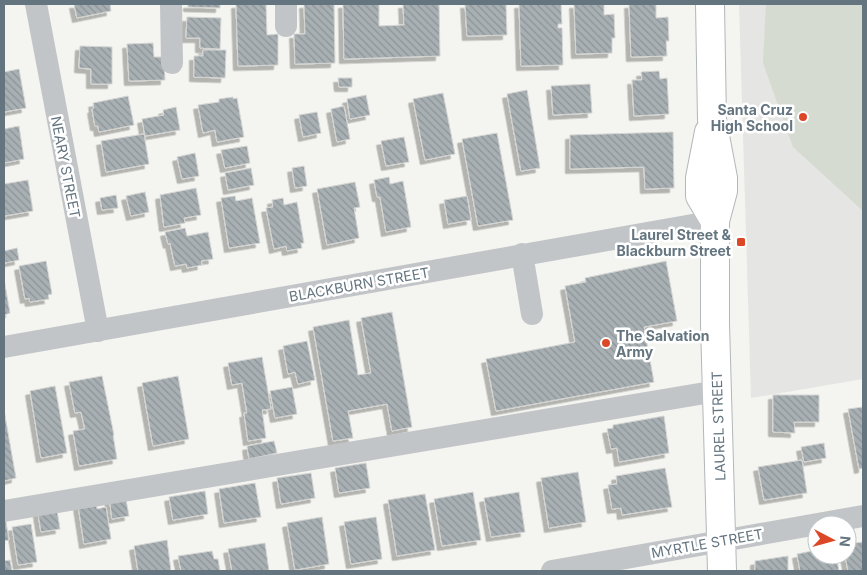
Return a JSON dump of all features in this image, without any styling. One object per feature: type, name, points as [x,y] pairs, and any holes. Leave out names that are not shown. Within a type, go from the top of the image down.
[{"type":"main road","name":"LAUREL STREET","points":[[710,4],[712,120],[723,178],[723,192],[715,221],[722,571]]},
{"type":"street","name":"NEARY STREET","points":[[36,4],[98,330]]},
{"type":"street","points":[[171,4],[172,63]]},
{"type":"street","points":[[286,4],[286,26]]},
{"type":"street","name":"BLACKBURN STREET","points":[[4,347],[715,221]]},
{"type":"street","points":[[522,254],[532,314]]},
{"type":"street","points":[[4,511],[717,391]]},
{"type":"street","name":"MYRTLE STREET","points":[[552,571],[863,516]]},
{"type":"shaded area","name":"Santa Cruz High School","points":[[739,4],[863,4],[863,379],[751,398]]},
{"type":"shaded area","points":[[766,4],[863,4],[863,211],[793,147],[763,63]]},
{"type":"building","points":[[74,4],[110,4],[111,11],[77,18]]},
{"type":"building","points":[[188,4],[220,4],[220,8],[188,7]]},
{"type":"building","points":[[236,4],[266,4],[267,35],[278,34],[278,65],[238,66]]},
{"type":"building","points":[[304,4],[334,4],[335,63],[295,64],[294,34],[305,34]]},
{"type":"building","points":[[343,4],[379,4],[379,26],[404,25],[403,4],[439,4],[440,56],[344,59]]},
{"type":"building","points":[[465,4],[506,4],[507,35],[467,36]]},
{"type":"building","points":[[519,4],[561,4],[562,24],[558,24],[558,28],[562,28],[563,65],[521,66]]},
{"type":"building","points":[[574,4],[604,4],[604,15],[614,14],[615,38],[612,38],[612,53],[576,54]]},
{"type":"building","points":[[629,4],[656,4],[656,18],[668,17],[669,41],[666,41],[667,56],[631,57]]},
{"type":"building","points":[[187,17],[221,18],[220,49],[200,48],[200,38],[186,38]]},
{"type":"building","points":[[153,43],[154,57],[164,57],[165,80],[129,81],[127,44]]},
{"type":"building","points":[[80,46],[112,47],[112,84],[91,84],[91,69],[79,68]]},
{"type":"building","points":[[203,50],[226,50],[225,78],[194,77],[194,56],[203,56]]},
{"type":"building","points":[[19,69],[26,108],[4,112],[4,72]]},
{"type":"building","points":[[659,71],[660,79],[667,78],[669,114],[634,116],[632,80],[642,80],[641,72]]},
{"type":"building","points":[[338,78],[352,78],[352,87],[339,87]]},
{"type":"building","points":[[590,84],[592,113],[553,115],[551,86]]},
{"type":"building","points":[[527,90],[540,168],[521,171],[507,94]]},
{"type":"building","points":[[443,93],[455,154],[425,160],[413,99]]},
{"type":"building","points":[[366,95],[370,115],[350,119],[347,99]]},
{"type":"building","points":[[128,96],[134,125],[99,132],[98,126],[95,126],[92,109],[94,108],[93,103]]},
{"type":"building","points":[[233,97],[233,99],[237,98],[244,137],[217,142],[215,130],[203,133],[198,105],[219,102],[219,99]]},
{"type":"building","points":[[344,106],[350,139],[337,142],[331,109]]},
{"type":"building","points":[[176,107],[180,130],[145,136],[142,119],[164,115],[163,110]]},
{"type":"building","points":[[317,112],[321,133],[303,137],[299,115]]},
{"type":"building","points":[[19,126],[24,159],[4,163],[4,129]]},
{"type":"building","points":[[673,132],[674,188],[645,189],[644,167],[570,169],[570,135]]},
{"type":"building","points":[[497,133],[513,220],[478,226],[462,139]]},
{"type":"building","points":[[144,134],[149,164],[106,172],[101,141]]},
{"type":"building","points":[[404,137],[409,162],[386,166],[381,141]]},
{"type":"building","points":[[247,146],[250,163],[225,168],[221,150]]},
{"type":"building","points":[[195,153],[199,176],[182,179],[177,157]]},
{"type":"building","points":[[304,166],[307,186],[295,188],[292,168]]},
{"type":"building","points":[[251,168],[254,185],[228,190],[225,173]]},
{"type":"building","points":[[389,177],[390,184],[403,181],[411,227],[386,232],[380,197],[377,197],[374,180]]},
{"type":"building","points":[[28,180],[33,211],[4,216],[4,184]]},
{"type":"building","points":[[355,182],[360,207],[354,208],[359,238],[327,245],[317,189]]},
{"type":"building","points":[[196,188],[201,215],[184,218],[185,223],[164,227],[160,195]]},
{"type":"building","points":[[145,192],[149,212],[131,216],[126,196]]},
{"type":"building","points":[[116,195],[118,208],[102,210],[100,198]]},
{"type":"building","points":[[235,196],[236,201],[252,198],[260,243],[229,248],[221,198]]},
{"type":"building","points":[[467,196],[471,220],[448,224],[444,200]]},
{"type":"building","points":[[283,198],[284,205],[297,202],[304,243],[301,243],[302,248],[287,251],[286,246],[274,249],[266,208],[273,207],[272,200]]},
{"type":"building","points":[[185,228],[187,236],[208,232],[213,259],[201,261],[202,265],[187,268],[186,264],[175,266],[170,243],[168,244],[165,232]]},
{"type":"building","points":[[17,248],[19,260],[5,263],[4,251]]},
{"type":"building","points":[[46,261],[52,294],[48,295],[49,299],[30,302],[29,298],[25,299],[19,266]]},
{"type":"building","points":[[666,261],[677,321],[644,327],[654,382],[496,411],[486,359],[575,342],[565,286],[586,282],[585,278]]},
{"type":"building","points":[[4,279],[10,313],[4,315]]},
{"type":"building","points":[[392,312],[412,427],[392,431],[387,404],[348,411],[353,438],[333,441],[313,327],[349,320],[358,375],[371,373],[361,318]]},
{"type":"building","points":[[307,341],[315,380],[298,384],[295,372],[288,374],[283,346]]},
{"type":"building","points":[[262,357],[271,409],[262,410],[266,438],[248,441],[244,413],[247,413],[242,383],[232,385],[228,363]]},
{"type":"building","points":[[102,376],[117,459],[79,466],[73,431],[85,429],[81,412],[75,413],[69,382]]},
{"type":"building","points":[[178,376],[189,439],[153,446],[142,383]]},
{"type":"building","points":[[55,386],[67,453],[41,458],[30,391]]},
{"type":"building","points":[[292,387],[297,414],[275,418],[270,391]]},
{"type":"building","points":[[773,395],[819,395],[819,422],[794,422],[795,433],[773,432]]},
{"type":"building","points":[[863,407],[863,468],[859,469],[848,409]]},
{"type":"building","points":[[4,410],[16,478],[4,481]]},
{"type":"building","points":[[664,416],[669,453],[619,462],[617,448],[611,449],[607,429],[613,428],[613,425]]},
{"type":"building","points":[[274,441],[277,453],[249,459],[247,446]]},
{"type":"building","points":[[824,443],[826,458],[804,462],[801,447]]},
{"type":"building","points":[[802,460],[807,493],[764,500],[758,467]]},
{"type":"building","points":[[366,463],[370,488],[339,493],[335,468]]},
{"type":"building","points":[[665,468],[672,507],[622,515],[621,508],[612,509],[608,485],[617,484],[616,476]]},
{"type":"building","points":[[578,472],[586,522],[549,528],[541,478]]},
{"type":"building","points":[[311,473],[315,498],[281,504],[277,478]]},
{"type":"building","points":[[255,483],[261,517],[224,523],[219,489]]},
{"type":"building","points":[[205,491],[208,514],[173,520],[169,497]]},
{"type":"building","points":[[473,492],[481,540],[442,546],[434,499]]},
{"type":"building","points":[[519,492],[525,532],[491,537],[484,498]]},
{"type":"building","points":[[125,494],[129,516],[112,519],[109,496]]},
{"type":"building","points":[[425,494],[435,550],[397,556],[388,500]]},
{"type":"building","points":[[96,502],[97,509],[106,507],[111,539],[84,544],[78,505]]},
{"type":"building","points":[[56,504],[60,529],[41,532],[37,507]]},
{"type":"building","points":[[4,516],[9,540],[4,541]]},
{"type":"building","points":[[322,517],[329,564],[295,570],[287,523]]},
{"type":"building","points":[[376,517],[382,559],[351,564],[344,522]]},
{"type":"building","points":[[31,524],[37,562],[18,565],[12,527]]},
{"type":"building","points":[[167,540],[171,571],[138,571],[134,546]]},
{"type":"building","points":[[863,542],[863,571],[848,571],[847,565],[857,565],[857,543]]},
{"type":"building","points":[[265,543],[269,571],[232,571],[228,549]]},
{"type":"building","points":[[212,551],[214,559],[218,559],[220,571],[181,571],[178,556]]},
{"type":"building","points":[[807,552],[807,565],[838,565],[839,571],[800,571],[797,554]]},
{"type":"building","points":[[788,556],[788,571],[755,571],[755,561]]},
{"type":"building","points":[[10,560],[12,571],[4,571],[4,561]]},
{"type":"place","name":"Santa Cruz High School","points":[[803,117]]},
{"type":"place","name":"Laurel Street & Blackburn Street","points":[[741,242]]},
{"type":"place","name":"The Salvation Army","points":[[606,343]]}]
